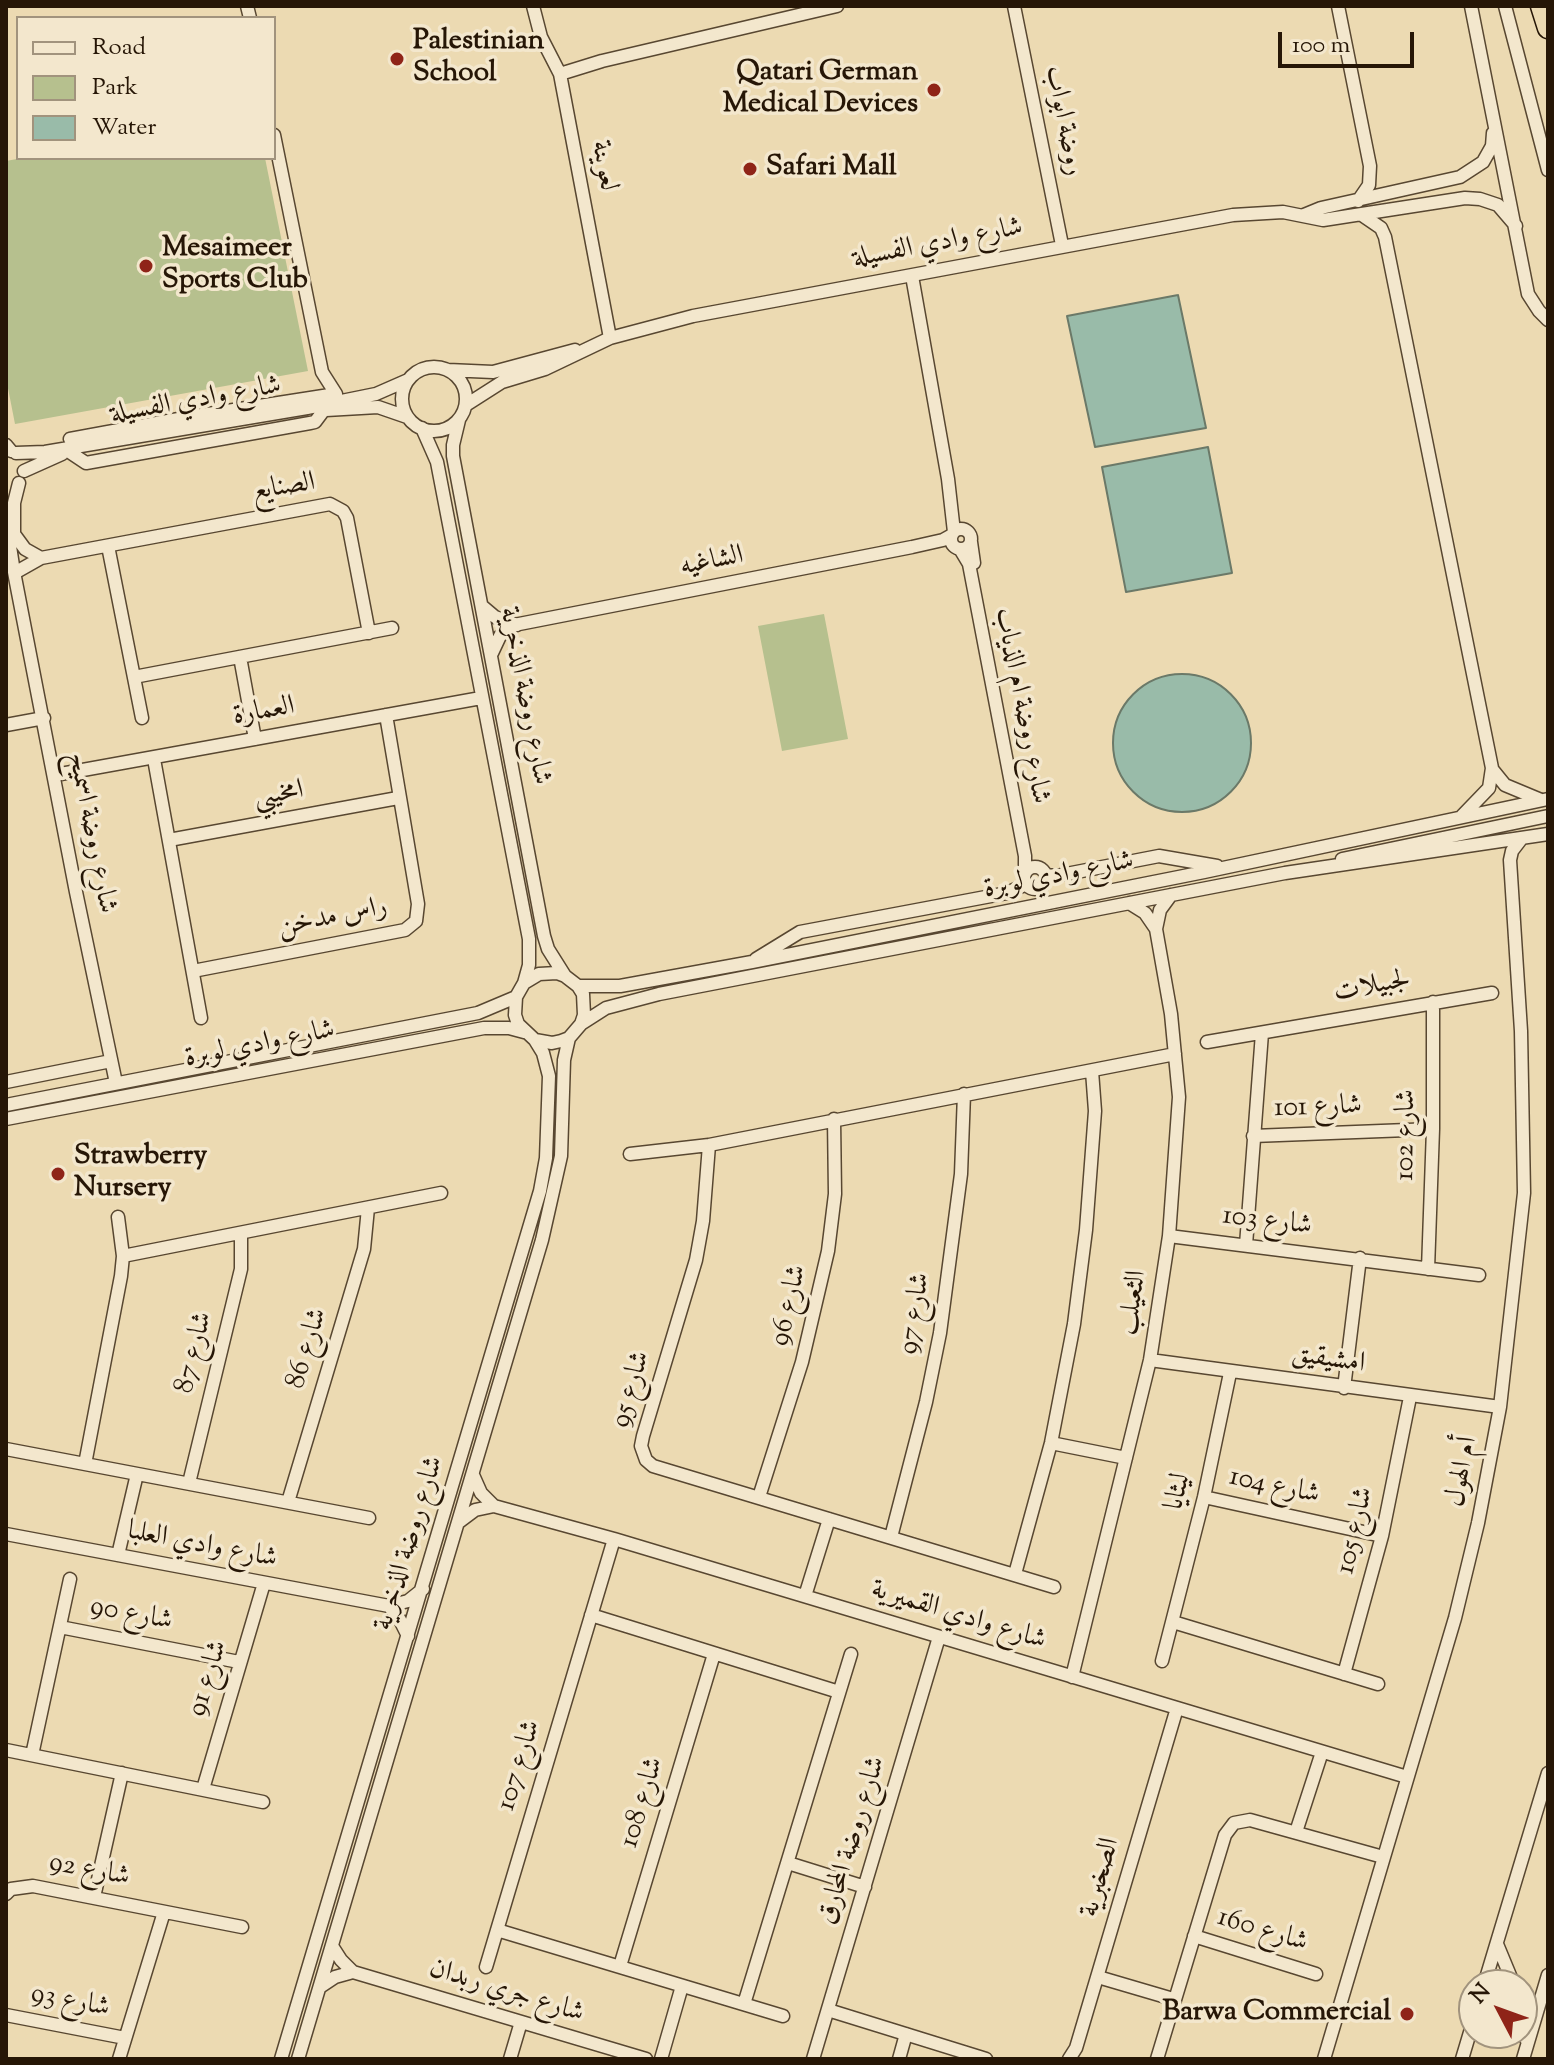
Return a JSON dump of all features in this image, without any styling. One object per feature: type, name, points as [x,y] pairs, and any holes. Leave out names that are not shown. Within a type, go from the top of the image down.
[{"type":"highway","points":[[1541,6],[1548,28]]},
{"type":"street","name":"لعوينة","points":[[533,6],[541,37],[560,74],[610,338]]},
{"type":"street","points":[[560,74],[602,61],[837,6]]},
{"type":"street","name":"روضة ابواب","points":[[1014,6],[1062,245]]},
{"type":"street","points":[[1338,6],[1370,166],[1369,185],[1358,201]]},
{"type":"street","points":[[1471,6],[1528,294],[1548,320]]},
{"type":"street","points":[[1505,6],[1548,170]]},
{"type":"street","name":"شارع وادي الفسيلة","points":[[1304,215],[1314,209],[1396,193],[1460,177],[1475,170],[1487,156],[1493,140],[1494,120]]},
{"type":"street","points":[[276,145],[322,372],[336,394]]},
{"type":"street","points":[[1370,166],[1381,184],[1396,193]]},
{"type":"street","points":[[1460,177],[1470,182],[1471,187],[1460,198]]},
{"type":"street","name":"شارع وادي الفسيلة","points":[[466,405],[502,382],[554,365],[610,338],[693,316],[1233,215],[1264,212],[1304,215],[1323,220],[1460,198],[1480,199],[1498,205],[1516,226]]},
{"type":"street","points":[[1385,237],[1395,209]]},
{"type":"street","points":[[1362,215],[1381,228],[1385,237],[1492,768],[1489,788],[1462,816]]},
{"type":"street","name":"شارع روضة ام الذياب","points":[[912,276],[960,540],[969,564],[1025,856],[1033,875]]},
{"type":"street","name":"شارع وادي الفسيلة","points":[[448,370],[493,372],[586,348]]},
{"type":"street","points":[[440,367],[448,370],[463,384],[466,405],[459,420],[441,430],[422,428],[407,417],[402,398],[408,380],[422,369],[440,367]]},
{"type":"street","points":[[308,403],[322,372]]},
{"type":"street","name":"شارع وادي الفسيلة","points":[[10,450],[45,452],[308,403],[358,398],[385,392],[408,380]]},
{"type":"street","points":[[45,452],[56,444],[77,437],[308,403],[336,394],[346,393],[358,398]]},
{"type":"street","name":"شارع وادي الفسيلة","points":[[308,403],[324,410],[378,407],[407,417]]},
{"type":"street","points":[[68,451],[86,463],[315,422],[324,410]]},
{"type":"street","name":"شارع روضة الذخرية","points":[[459,420],[453,456],[544,936],[548,949],[565,976]]},
{"type":"street","name":"شارع روضة الذخرية","points":[[422,428],[437,462],[529,939],[529,965],[524,983]]},
{"type":"street","name":"شارع وادي الفسيلة","points":[[6,489],[68,451],[92,444]]},
{"type":"street","points":[[10,450],[22,461],[22,477]]},
{"type":"street","name":"شارع روضة اسميح","points":[[19,591],[14,503],[22,477]]},
{"type":"street","name":"الصنايع","points":[[18,571],[41,558],[321,505],[337,506],[347,518],[369,633]]},
{"type":"street","name":"شارع روضة اسميح","points":[[6,521],[116,1083]]},
{"type":"street","points":[[14,534],[25,549],[41,558]]},
{"type":"street","name":"الشاغيه","points":[[517,625],[915,547],[922,550],[945,546],[960,540]]},
{"type":"street","points":[[108,546],[142,718]]},
{"type":"street","points":[[481,604],[495,617],[517,625]]},
{"type":"street","points":[[491,656],[500,636],[517,625]]},
{"type":"street","points":[[134,677],[392,628]]},
{"type":"street","points":[[240,657],[255,739]]},
{"type":"street","name":"العمارة","points":[[55,775],[481,698]]},
{"type":"street","name":"راس مدخن","points":[[193,971],[405,930],[416,921],[418,904],[386,715]]},
{"type":"street","points":[[6,725],[44,718]]},
{"type":"street","points":[[154,759],[201,1018]]},
{"type":"street","points":[[1492,768],[1505,785],[1544,800]]},
{"type":"street","name":"امخيبي","points":[[169,840],[398,798]]},
{"type":"street","name":"شارع وادي لوبرة","points":[[578,986],[620,986],[752,962],[1544,800]]},
{"type":"street","points":[[1285,873],[1386,848],[1548,816]]},
{"type":"street","name":"شارع وادي لوبرة","points":[[581,1024],[623,1001],[1285,873],[1548,834]]},
{"type":"street","name":"أم الهول","points":[[1324,2059],[1458,1604],[1478,1523],[1500,1407],[1524,1193],[1520,1017],[1510,874],[1512,851],[1522,838]]},
{"type":"street","points":[[1486,845],[1499,853],[1510,874]]},
{"type":"street","points":[[752,962],[800,932],[1007,893],[1022,886],[1033,875],[1056,876],[1159,856],[1217,866],[1238,859],[1287,853]]},
{"type":"street","points":[[1156,929],[1160,910],[1171,895]]},
{"type":"street","points":[[1129,903],[1145,913],[1156,929]]},
{"type":"street","name":"الثعيلب","points":[[1072,1677],[1150,1360],[1169,1236],[1179,1097],[1171,1014],[1156,929]]},
{"type":"street","points":[[548,972],[565,976],[578,986],[585,1004],[581,1024],[569,1038],[552,1043],[535,1040],[524,1032],[515,1015],[516,997],[531,978],[548,972]]},
{"type":"street","name":"لجبيلات","points":[[1207,1042],[1492,993]]},
{"type":"street","name":"شارع وادي لوبرة","points":[[6,1105],[478,1013],[516,997]]},
{"type":"street","name":"شارع 102","points":[[1428,1269],[1433,1002]]},
{"type":"street","name":"شارع وادي لوبرة","points":[[6,1119],[484,1028],[509,1028],[524,1032]]},
{"type":"street","points":[[1246,1245],[1262,1033]]},
{"type":"street","name":"شارع روضة الذخرية","points":[[298,2059],[553,1196],[561,1156],[564,1060],[569,1038]]},
{"type":"street","name":"شارع روضة الذخرية","points":[[281,2059],[540,1191],[546,1158],[550,1092],[548,1065],[535,1040]]},
{"type":"street","points":[[630,1154],[709,1145],[1175,1054]]},
{"type":"street","points":[[6,1082],[111,1061]]},
{"type":"street","points":[[1015,1574],[1051,1443],[1074,1324],[1086,1230],[1095,1111],[1092,1071]]},
{"type":"street","name":"شارع 97","points":[[891,1537],[926,1402],[940,1333],[961,1174],[964,1094]]},
{"type":"street","name":"شارع 96","points":[[759,1497],[802,1362],[828,1251],[835,1194],[834,1119]]},
{"type":"street","name":"شارع 101","points":[[1253,1136],[1433,1129]]},
{"type":"street","name":"شارع 95","points":[[709,1145],[703,1221],[696,1260],[641,1446],[643,1455],[653,1466],[1054,1587]]},
{"type":"street","points":[[123,1256],[441,1193]]},
{"type":"street","name":"شارع 86","points":[[288,1502],[364,1249],[368,1208]]},
{"type":"street","points":[[85,1464],[123,1256],[118,1217]]},
{"type":"street","name":"شارع 87","points":[[189,1483],[241,1269],[241,1233]]},
{"type":"street","name":"شارع 103","points":[[1169,1236],[1479,1275]]},
{"type":"street","points":[[1344,1388],[1360,1258]]},
{"type":"street","name":"امشيقيق","points":[[1150,1360],[1500,1407]]},
{"type":"street","name":"ليثايا","points":[[1162,1661],[1204,1497],[1230,1373]]},
{"type":"street","name":"شارع 105","points":[[1344,1674],[1382,1536],[1410,1397]]},
{"type":"street","points":[[1051,1443],[1126,1458]]},
{"type":"street","points":[[6,1449],[369,1518]]},
{"type":"street","points":[[118,1555],[137,1474]]},
{"type":"street","points":[[473,1475],[481,1493],[494,1506]]},
{"type":"street","name":"شارع 104","points":[[1204,1497],[1382,1536]]},
{"type":"street","points":[[459,1522],[475,1510],[494,1506]]},
{"type":"street","name":"شارع وادي القميرية","points":[[494,1506],[614,1539],[1407,1777]]},
{"type":"street","points":[[805,1596],[829,1519]]},
{"type":"street","name":"شارع وادي العلبا","points":[[6,1534],[389,1606]]},
{"type":"street","name":"شارع 107","points":[[486,1967],[614,1539]]},
{"type":"street","name":"شارع 90","points":[[32,1755],[70,1579]]},
{"type":"street","name":"شارع 91","points":[[203,1789],[264,1583]]},
{"type":"street","points":[[408,1636],[389,1606],[408,1601],[423,1589]]},
{"type":"street","points":[[591,1615],[839,1692]]},
{"type":"street","points":[[1173,1622],[1378,1684]]},
{"type":"street","name":"شارع 90","points":[[60,1627],[239,1662]]},
{"type":"street","name":"شارع روضة المحارق","points":[[813,2059],[939,1637]]},
{"type":"street","name":"شارع 108","points":[[620,1966],[714,1654]]},
{"type":"street","points":[[744,2004],[851,1654]]},
{"type":"street","name":"الصخبرية","points":[[1069,2059],[1076,2048],[1098,1977],[1177,1708]]},
{"type":"street","points":[[6,1750],[263,1802]]},
{"type":"street","points":[[1296,1832],[1322,1752]]},
{"type":"street","points":[[94,1897],[122,1773]]},
{"type":"street","points":[[1489,1969],[1548,1773]]},
{"type":"street","points":[[1157,2059],[1225,1835],[1234,1823],[1250,1820],[1383,1857]]},
{"type":"street","points":[[788,1863],[865,1887]]},
{"type":"street","name":"شارع 92","points":[[6,1894],[11,1889],[33,1886],[242,1927]]},
{"type":"street","name":"شارع 92","points":[[119,2059],[164,1912]]},
{"type":"street","points":[[497,1930],[783,2016]]},
{"type":"street","name":"شارع 160","points":[[1194,1936],[1316,1974]]},
{"type":"street","points":[[1497,1941],[1506,1969]]},
{"type":"street","points":[[319,1987],[335,1977],[353,1972],[332,1946]]},
{"type":"street","name":"شارع جري ربدان","points":[[353,1972],[646,2059]]},
{"type":"street","points":[[1525,2053],[1548,1975]]},
{"type":"street","points":[[1098,1977],[1173,1999]]},
{"type":"street","points":[[661,2059],[682,1986]]},
{"type":"street","points":[[828,2010],[986,2059]]},
{"type":"street","name":"شارع 93","points":[[6,2015],[125,2038]]},
{"type":"street","points":[[510,2059],[521,2022]]},
{"type":"street","points":[[899,2059],[906,2034]]},
{"type":"street","points":[[592,2059],[596,2044]]},
{"type":"green space","name":"Mesaimeer Sports Club","points":[[265,160],[308,371],[15,424],[6,378],[6,161]]},
{"type":"green space","points":[[824,614],[848,739],[782,751],[758,626]]},
{"type":"water","points":[[1178,295],[1206,428],[1095,447],[1067,316]]},
{"type":"water","points":[[1208,447],[1232,573],[1126,592],[1102,467]]},
{"type":"water","points":[[1182,674],[1208,679],[1231,694],[1246,717],[1251,743],[1246,769],[1231,792],[1208,807],[1182,812],[1156,807],[1133,792],[1118,769],[1113,743],[1118,717],[1133,694],[1156,679]]},
{"type":"place","name":"Palestinian School","points":[[397,59]]},
{"type":"place","name":"Qatari German Medical Devices","points":[[934,90]]},
{"type":"place","name":"Safari Mall","points":[[750,169]]},
{"type":"place","name":"Mesaimeer Sports Club","points":[[146,266]]},
{"type":"place","name":"Strawberry Nursery","points":[[58,1174]]},
{"type":"place","name":"Barwa Commercial","points":[[1407,2014]]}]
